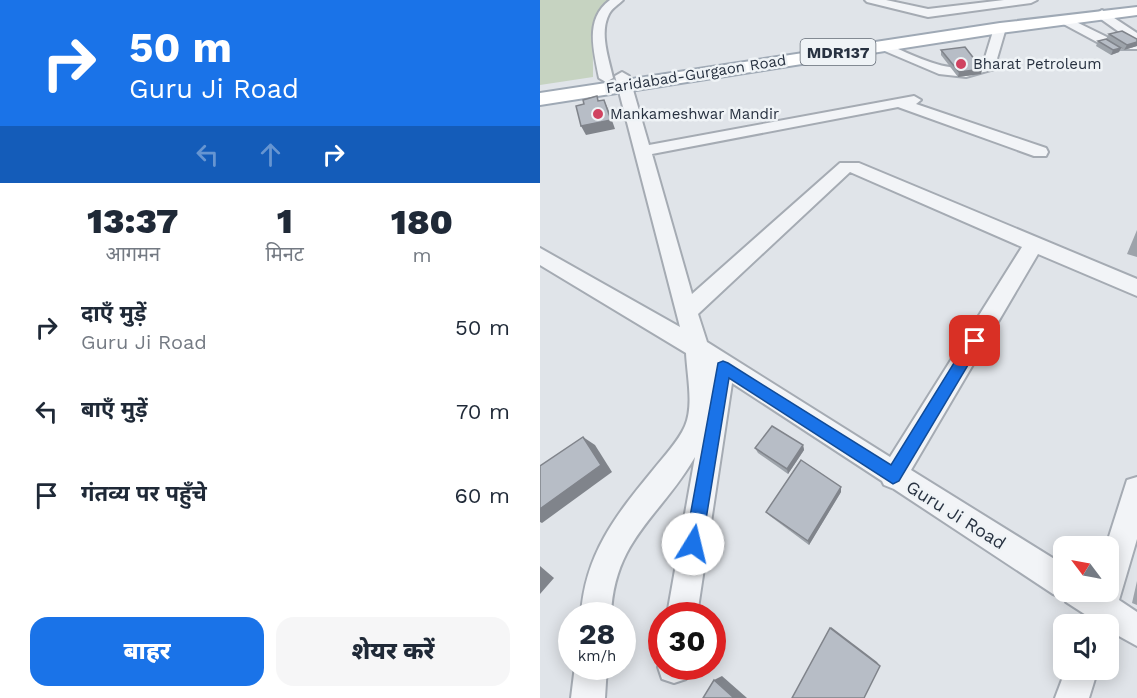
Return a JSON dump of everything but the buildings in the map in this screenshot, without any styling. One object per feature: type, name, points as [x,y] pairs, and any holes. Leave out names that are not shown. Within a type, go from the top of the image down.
[{"type":"main road","name":"Faridabad-Gurgaon Road","points":[[540,99],[618,79],[1023,17],[1137,5]]},
{"type":"main road","name":"Faridabad-Gurgaon Road","points":[[540,88],[860,49],[1062,20],[1104,7],[1137,11]]},
{"type":"street","points":[[597,602],[609,555],[625,526],[684,452],[698,428],[701,408],[697,348],[643,151],[598,29],[602,14],[617,0]]},
{"type":"street","points":[[871,0],[928,13],[1031,0]]},
{"type":"street","points":[[1104,7],[1137,39]]},
{"type":"street","points":[[1062,20],[1115,46],[1137,45]]},
{"type":"street","points":[[879,46],[944,71],[969,72],[988,66],[1000,28]]},
{"type":"street","points":[[860,49],[892,64],[950,84]]},
{"type":"street","points":[[643,151],[907,101],[1040,152]]},
{"type":"street","points":[[686,312],[846,167],[1137,288]]},
{"type":"street","points":[[893,476],[1033,245]]},
{"type":"street","name":"Guru Ji Road","points":[[540,255],[575,278],[697,348],[893,476],[1053,576]]},
{"type":"street","points":[[684,602],[723,367]]},
{"type":"street","points":[[1137,490],[1104,603],[1137,630]]},
{"type":"street","points":[[588,698],[590,680]]},
{"type":"street","points":[[1072,698],[1078,680]]},
{"type":"green space","points":[[540,0],[609,0],[602,6],[595,24],[593,77],[540,85]]},
{"type":"place","name":"Bharat Petroleum","points":[[961,64]]},
{"type":"place","name":"Mankameshwar Mandir","points":[[598,114]]},
{"type":"route","points":[[693,544],[723,367],[893,476],[975,341]]}]
